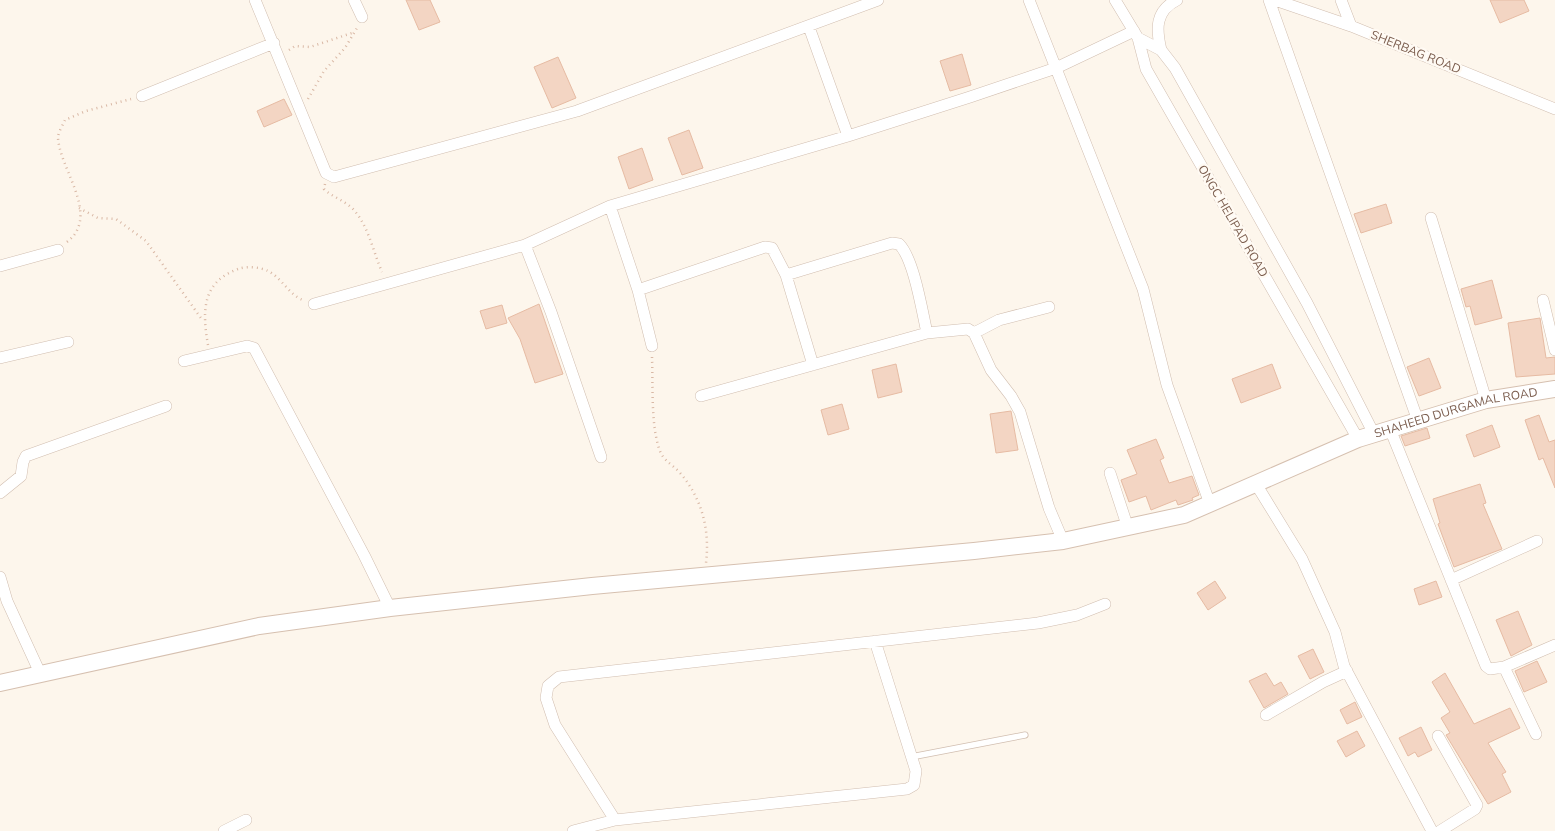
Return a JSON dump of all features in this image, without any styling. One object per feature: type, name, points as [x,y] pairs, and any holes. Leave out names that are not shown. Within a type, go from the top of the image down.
[{"type":"street","points":[[255,0],[302,110],[326,173],[334,177],[577,111],[878,0]]},
{"type":"street","points":[[354,0],[362,17]]},
{"type":"street","points":[[1029,0],[1143,288],[1167,385],[1210,504]]},
{"type":"street","name":"ONGC HELIPAD ROAD","points":[[1115,0],[1136,35],[1146,69],[1358,439]]},
{"type":"street","points":[[1161,50],[1157,25],[1162,11],[1177,0]]},
{"type":"street","points":[[1269,0],[1418,421]]},
{"type":"street","name":"SHERBAG ROAD","points":[[1274,0],[1351,26],[1555,109]]},
{"type":"street","points":[[1342,0],[1351,26]]},
{"type":"street","points":[[809,27],[848,136]]},
{"type":"street","points":[[314,304],[525,245],[610,206],[848,136],[1056,68],[1136,35],[1161,50],[1175,68],[1307,303],[1374,434]]},
{"type":"street","points":[[142,96],[274,43]]},
{"type":"street","points":[[610,206],[638,290],[652,346]]},
{"type":"street","points":[[1431,218],[1486,400]]},
{"type":"street","points":[[786,276],[892,243],[899,244],[909,263],[920,299],[927,333]]},
{"type":"street","points":[[525,245],[552,312],[601,456]]},
{"type":"street","points":[[638,290],[765,247],[772,248],[786,276],[812,365]]},
{"type":"street","points":[[0,266],[58,250]]},
{"type":"street","points":[[1543,300],[1555,350]]},
{"type":"street","points":[[974,333],[999,320],[1049,307]]},
{"type":"street","points":[[701,396],[927,333],[961,328],[968,329],[974,333],[991,370],[1011,396],[1020,412],[1049,508],[1063,541]]},
{"type":"street","points":[[0,358],[68,342]]},
{"type":"street","points":[[184,361],[247,346],[254,348],[364,555],[390,608]]},
{"type":"street","name":"SHAHEED DURGAMAL ROAD","points":[[0,683],[259,626],[390,608],[705,575],[974,551],[1063,541],[1184,515],[1358,439],[1486,400],[1555,389]]},
{"type":"street","points":[[0,493],[21,476],[26,456],[166,406]]},
{"type":"street","points":[[1390,429],[1486,666],[1490,669],[1504,666],[1555,644]]},
{"type":"street","points":[[1110,473],[1128,528]]},
{"type":"street","points":[[1256,484],[1302,559],[1334,632],[1347,671],[1432,831]]},
{"type":"street","points":[[1451,580],[1537,541]]},
{"type":"street","points":[[0,577],[7,601],[40,673]]},
{"type":"street","points":[[615,820],[555,725],[546,698],[548,686],[559,677],[1038,623],[1077,615],[1105,604]]},
{"type":"street","points":[[573,831],[615,820],[907,789],[914,785],[916,779],[911,756],[875,641]]},
{"type":"street","points":[[1504,666],[1536,734]]},
{"type":"street","points":[[1266,715],[1323,682],[1347,671]]},
{"type":"street","points":[[1438,736],[1477,805],[1475,809],[1440,831]]},
{"type":"street","points":[[224,831],[246,820]]},
{"type":"lane","points":[[911,756],[1025,735]]},
{"type":"path","points":[[302,110],[324,71],[355,32],[362,17]]},
{"type":"path","points":[[280,57],[295,46],[310,47],[355,32]]},
{"type":"path","points":[[58,250],[75,236],[80,217],[75,185],[63,158],[58,136],[65,120],[86,110],[142,96]]},
{"type":"path","points":[[326,173],[324,188],[353,209],[369,236],[386,284]]},
{"type":"path","points":[[79,208],[98,218],[116,219],[146,241],[203,321]]},
{"type":"path","points":[[210,356],[203,321],[209,292],[224,274],[244,267],[267,269],[280,279],[296,298],[314,304]]},
{"type":"path","points":[[652,346],[653,389],[658,445],[665,462],[680,472],[692,488],[705,519],[709,543],[705,575]]},
{"type":"building","points":[[406,0],[430,0],[440,22],[419,30]]},
{"type":"building","points":[[1490,0],[1524,0],[1529,11],[1500,23]]},
{"type":"building","points":[[962,54],[971,85],[950,91],[940,61]]},
{"type":"building","points":[[558,57],[576,98],[552,108],[534,67]]},
{"type":"building","points":[[284,99],[292,115],[264,127],[257,111]]},
{"type":"building","points":[[689,130],[703,168],[682,175],[668,138]]},
{"type":"building","points":[[642,148],[653,180],[629,189],[618,157]]},
{"type":"building","points":[[1386,204],[1392,223],[1361,233],[1354,214]]},
{"type":"building","points":[[1492,280],[1502,318],[1475,325],[1470,306],[1466,307],[1461,289]]},
{"type":"building","points":[[539,304],[563,374],[535,383],[520,339],[508,318]]},
{"type":"building","points":[[502,305],[507,323],[486,329],[480,311]]},
{"type":"building","points":[[1540,318],[1546,358],[1555,357],[1555,374],[1516,377],[1508,323]]},
{"type":"building","points":[[1429,358],[1441,388],[1419,396],[1407,367]]},
{"type":"building","points":[[896,364],[902,392],[878,398],[872,370]]},
{"type":"building","points":[[1272,364],[1281,388],[1241,403],[1232,379]]},
{"type":"building","points":[[842,404],[849,429],[828,435],[821,410]]},
{"type":"building","points":[[1011,411],[1018,450],[996,453],[990,414]]},
{"type":"building","points":[[1539,415],[1549,442],[1555,440],[1555,488],[1543,458],[1539,460],[1525,420]]},
{"type":"building","points":[[1492,425],[1500,447],[1474,457],[1466,435]]},
{"type":"building","points":[[1427,428],[1430,438],[1405,446],[1401,436]]},
{"type":"building","points":[[1156,439],[1164,458],[1160,460],[1169,483],[1192,476],[1199,495],[1192,498],[1193,500],[1178,505],[1176,500],[1151,510],[1146,496],[1129,502],[1121,480],[1137,474],[1127,450]]},
{"type":"building","points":[[1480,484],[1486,503],[1483,504],[1502,549],[1454,567],[1438,524],[1440,523],[1433,499]]},
{"type":"building","points":[[1215,581],[1226,598],[1208,610],[1197,593]]},
{"type":"building","points":[[1436,581],[1442,597],[1419,605],[1414,589]]},
{"type":"building","points":[[1518,611],[1532,645],[1511,656],[1496,620]]},
{"type":"building","points":[[1313,649],[1324,672],[1310,679],[1298,656]]},
{"type":"building","points":[[1537,661],[1547,682],[1524,692],[1515,671]]},
{"type":"building","points":[[1266,673],[1274,686],[1281,682],[1288,694],[1264,708],[1249,681]]},
{"type":"building","points":[[1445,673],[1474,724],[1510,708],[1520,728],[1488,743],[1506,772],[1502,774],[1511,792],[1488,804],[1446,735],[1450,733],[1441,718],[1450,712],[1432,682]]},
{"type":"building","points":[[1355,702],[1362,717],[1347,724],[1340,710]]},
{"type":"building","points":[[1421,727],[1432,750],[1418,757],[1415,752],[1408,756],[1399,738]]},
{"type":"building","points":[[1357,731],[1365,746],[1346,757],[1337,741]]}]
